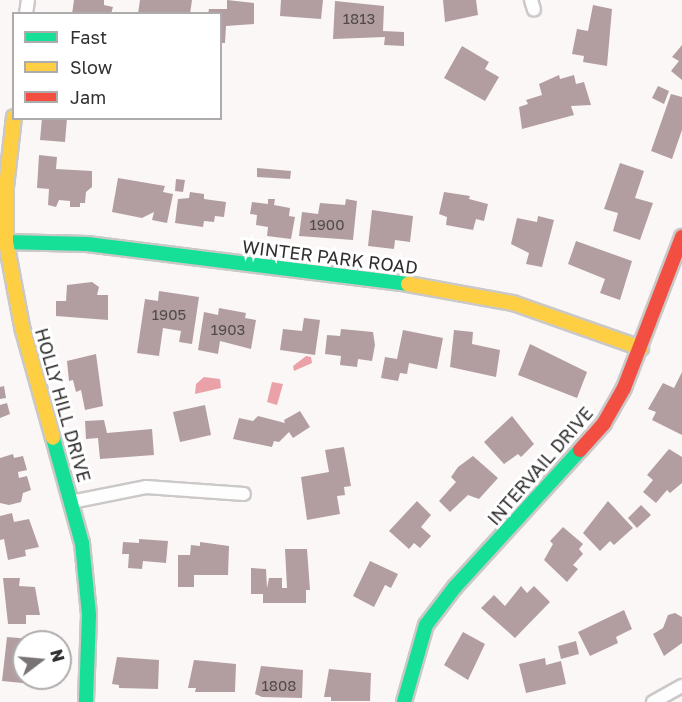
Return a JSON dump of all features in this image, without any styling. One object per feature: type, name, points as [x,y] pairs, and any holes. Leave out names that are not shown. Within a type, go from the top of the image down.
[{"type":"street","name":"HOLLY HILL DRIVE","points":[[14,120],[6,187],[6,242],[22,327],[71,502],[87,575],[86,702]]},
{"type":"street","name":"WINTER PARK ROAD","points":[[6,242],[87,244],[454,290],[513,303],[641,348]]},
{"type":"street","name":"INTERVAIL DRIVE","points":[[405,702],[426,625],[455,587],[604,423],[641,348],[680,246]]},
{"type":"street","points":[[71,502],[146,487],[244,494]]},
{"type":"street","points":[[653,702],[682,686]]},
{"type":"shaded area","points":[[306,356],[311,357],[312,363],[294,371],[293,366]]},
{"type":"shaded area","points":[[204,377],[220,379],[221,388],[195,394],[196,384]]},
{"type":"shaded area","points":[[272,382],[283,384],[277,405],[267,402]]},
{"type":"building","points":[[74,0],[104,0],[104,5],[113,7],[112,12],[72,12]]},
{"type":"building","points":[[140,0],[192,0],[190,12],[138,12]]},
{"type":"building","points":[[227,0],[254,3],[254,24],[226,26],[225,43],[222,43],[222,12],[208,12],[209,9],[227,9]]},
{"type":"building","points":[[281,0],[323,0],[321,19],[280,16]]},
{"type":"building","points":[[443,0],[476,0],[478,15],[445,22]]},
{"type":"building","points":[[335,1],[384,6],[383,31],[404,32],[404,46],[384,45],[385,37],[333,39]]},
{"type":"building","points":[[593,5],[612,9],[607,66],[583,62],[584,56],[572,54],[577,29],[588,31]]},
{"type":"building","points":[[682,45],[682,80],[671,71],[679,61],[672,57]]},
{"type":"building","points":[[462,46],[489,62],[485,69],[499,77],[485,101],[444,78]]},
{"type":"building","points":[[559,75],[560,79],[574,75],[576,84],[584,82],[591,105],[571,106],[574,115],[522,129],[519,107],[528,104],[526,100],[542,95],[539,84]]},
{"type":"building","points":[[658,86],[669,91],[664,104],[652,98]]},
{"type":"building","points":[[671,94],[682,97],[682,130],[672,159],[651,151]]},
{"type":"building","points":[[42,120],[67,120],[65,142],[40,140]]},
{"type":"building","points":[[39,155],[57,157],[56,169],[92,171],[92,187],[86,192],[85,203],[80,203],[80,207],[70,207],[70,201],[59,200],[56,207],[48,205],[49,189],[37,188]]},
{"type":"building","points":[[620,163],[644,171],[635,198],[653,203],[640,240],[613,231],[618,213],[604,209]]},
{"type":"building","points":[[257,168],[291,171],[290,179],[257,177]]},
{"type":"building","points":[[118,178],[165,186],[163,192],[173,194],[167,223],[152,220],[154,212],[142,218],[112,212]]},
{"type":"building","points":[[176,179],[185,180],[183,192],[175,191]]},
{"type":"building","points":[[190,192],[204,194],[204,199],[226,202],[224,217],[215,216],[214,222],[204,221],[203,227],[175,223],[178,199],[189,198]]},
{"type":"building","points":[[444,192],[470,196],[469,199],[488,204],[484,221],[476,219],[473,230],[446,225],[447,217],[439,214]]},
{"type":"building","points":[[268,199],[275,199],[274,205],[290,208],[289,216],[295,217],[291,239],[267,236],[268,227],[256,225],[257,215],[250,214],[252,202],[268,204]]},
{"type":"building","points":[[346,199],[357,201],[353,240],[299,236],[302,212],[318,214],[320,203],[345,205]]},
{"type":"building","points":[[372,210],[413,216],[410,242],[395,240],[394,249],[368,246]]},
{"type":"building","points":[[538,216],[554,220],[542,267],[526,264],[529,253],[511,244],[517,218],[537,222]]},
{"type":"building","points":[[576,241],[632,261],[620,300],[600,293],[605,279],[568,264]]},
{"type":"building","points":[[92,282],[99,287],[97,295],[108,295],[108,320],[56,316],[56,301],[66,301],[67,285]]},
{"type":"building","points":[[159,291],[199,297],[192,344],[179,342],[181,331],[163,328],[159,356],[137,353],[145,299],[158,301]]},
{"type":"building","points":[[219,308],[246,313],[245,318],[256,320],[251,349],[220,341],[218,354],[198,350],[204,312],[218,315]]},
{"type":"building","points":[[304,318],[320,320],[315,355],[280,350],[283,329],[302,331]]},
{"type":"building","points":[[341,329],[373,332],[375,345],[372,361],[358,359],[357,367],[340,365],[341,356],[325,354],[327,335],[340,336]]},
{"type":"building","points":[[403,330],[443,338],[437,369],[409,363],[407,374],[400,373],[398,381],[381,378],[385,357],[397,359]]},
{"type":"building","points":[[454,330],[473,332],[472,344],[500,350],[496,377],[450,367]]},
{"type":"building","points":[[530,344],[587,372],[577,398],[518,375]]},
{"type":"building","points":[[96,354],[103,406],[85,410],[81,390],[76,392],[73,380],[69,381],[67,361]]},
{"type":"building","points":[[682,372],[682,435],[652,420],[656,412],[648,409],[663,383],[674,388]]},
{"type":"building","points":[[4,386],[6,398],[0,399],[0,387]]},
{"type":"building","points":[[7,403],[10,414],[0,418],[0,405]]},
{"type":"building","points":[[205,405],[211,435],[180,442],[173,412]]},
{"type":"building","points":[[300,411],[310,427],[293,438],[289,432],[279,442],[274,441],[272,447],[233,439],[239,418],[253,421],[258,416],[285,423],[284,420]]},
{"type":"building","points":[[512,416],[534,444],[521,457],[518,454],[504,464],[484,442]]},
{"type":"building","points":[[104,420],[107,433],[152,429],[154,455],[100,459],[98,438],[86,439],[85,421]]},
{"type":"building","points":[[344,447],[351,486],[344,487],[345,495],[337,496],[340,514],[307,520],[301,477],[329,472],[325,450]]},
{"type":"building","points":[[669,449],[682,457],[682,483],[670,493],[667,490],[656,503],[643,492],[653,480],[647,475]]},
{"type":"building","points":[[13,454],[14,458],[23,456],[27,470],[18,472],[19,478],[27,476],[31,490],[23,493],[21,502],[9,505],[0,503],[0,458]]},
{"type":"building","points":[[473,456],[498,478],[479,499],[468,495],[450,512],[439,501],[456,482],[451,477],[458,467]]},
{"type":"building","points":[[417,501],[431,515],[421,527],[431,536],[420,548],[414,543],[409,549],[389,531]]},
{"type":"building","points":[[608,501],[633,528],[614,545],[610,541],[600,551],[583,533]]},
{"type":"building","points":[[641,505],[651,515],[637,528],[628,518]]},
{"type":"building","points":[[12,513],[14,522],[29,519],[39,547],[25,550],[26,556],[8,560],[4,539],[0,540],[0,516]]},
{"type":"building","points":[[563,527],[583,544],[579,549],[583,554],[573,565],[578,569],[567,582],[544,560],[553,544],[550,541]]},
{"type":"building","points":[[139,539],[168,541],[166,563],[143,561],[142,569],[128,568],[129,554],[122,554],[123,542],[139,543]]},
{"type":"building","points":[[200,542],[229,546],[228,575],[194,575],[194,587],[178,587],[178,555],[190,555],[191,545],[200,546]]},
{"type":"building","points":[[285,549],[307,549],[310,590],[306,590],[306,603],[263,603],[263,594],[251,594],[251,568],[266,569],[267,588],[269,578],[282,578],[282,588],[287,588]]},
{"type":"building","points":[[370,561],[398,574],[391,588],[385,585],[374,607],[353,596]]},
{"type":"building","points":[[3,578],[20,578],[19,586],[35,587],[40,615],[26,615],[26,624],[8,624]]},
{"type":"building","points":[[521,586],[527,593],[534,586],[550,602],[515,638],[481,608],[494,595],[505,606]]},
{"type":"building","points":[[624,610],[632,629],[616,637],[618,643],[590,656],[578,632]]},
{"type":"building","points":[[675,613],[682,617],[682,643],[664,656],[653,634],[663,628],[668,615]]},
{"type":"building","points":[[463,632],[485,644],[468,680],[444,665]]},
{"type":"building","points":[[7,637],[12,637],[12,682],[2,681]]},
{"type":"building","points":[[576,641],[579,654],[561,659],[558,646]]},
{"type":"building","points":[[117,657],[159,660],[158,689],[119,688],[119,685],[112,684]]},
{"type":"building","points":[[545,658],[546,665],[561,661],[566,684],[526,693],[519,664]]},
{"type":"building","points":[[194,660],[236,664],[235,692],[195,692],[196,688],[188,688]]},
{"type":"building","points":[[261,666],[303,670],[302,698],[262,697],[255,694]]},
{"type":"building","points":[[329,669],[371,673],[370,701],[331,701],[331,697],[324,697]]},
{"type":"traffic: fast","points":[[6,242],[87,244],[408,284]]},
{"type":"traffic: fast","points":[[53,438],[82,543],[89,615],[86,702]]},
{"type":"traffic: fast","points":[[404,702],[426,625],[455,587],[580,450]]},
{"type":"traffic: slow","points":[[14,120],[6,187],[6,242],[22,327],[53,438]]},
{"type":"traffic: slow","points":[[408,284],[513,303],[641,348]]},
{"type":"traffic: jam","points":[[580,450],[604,423],[624,388],[682,237]]}]
